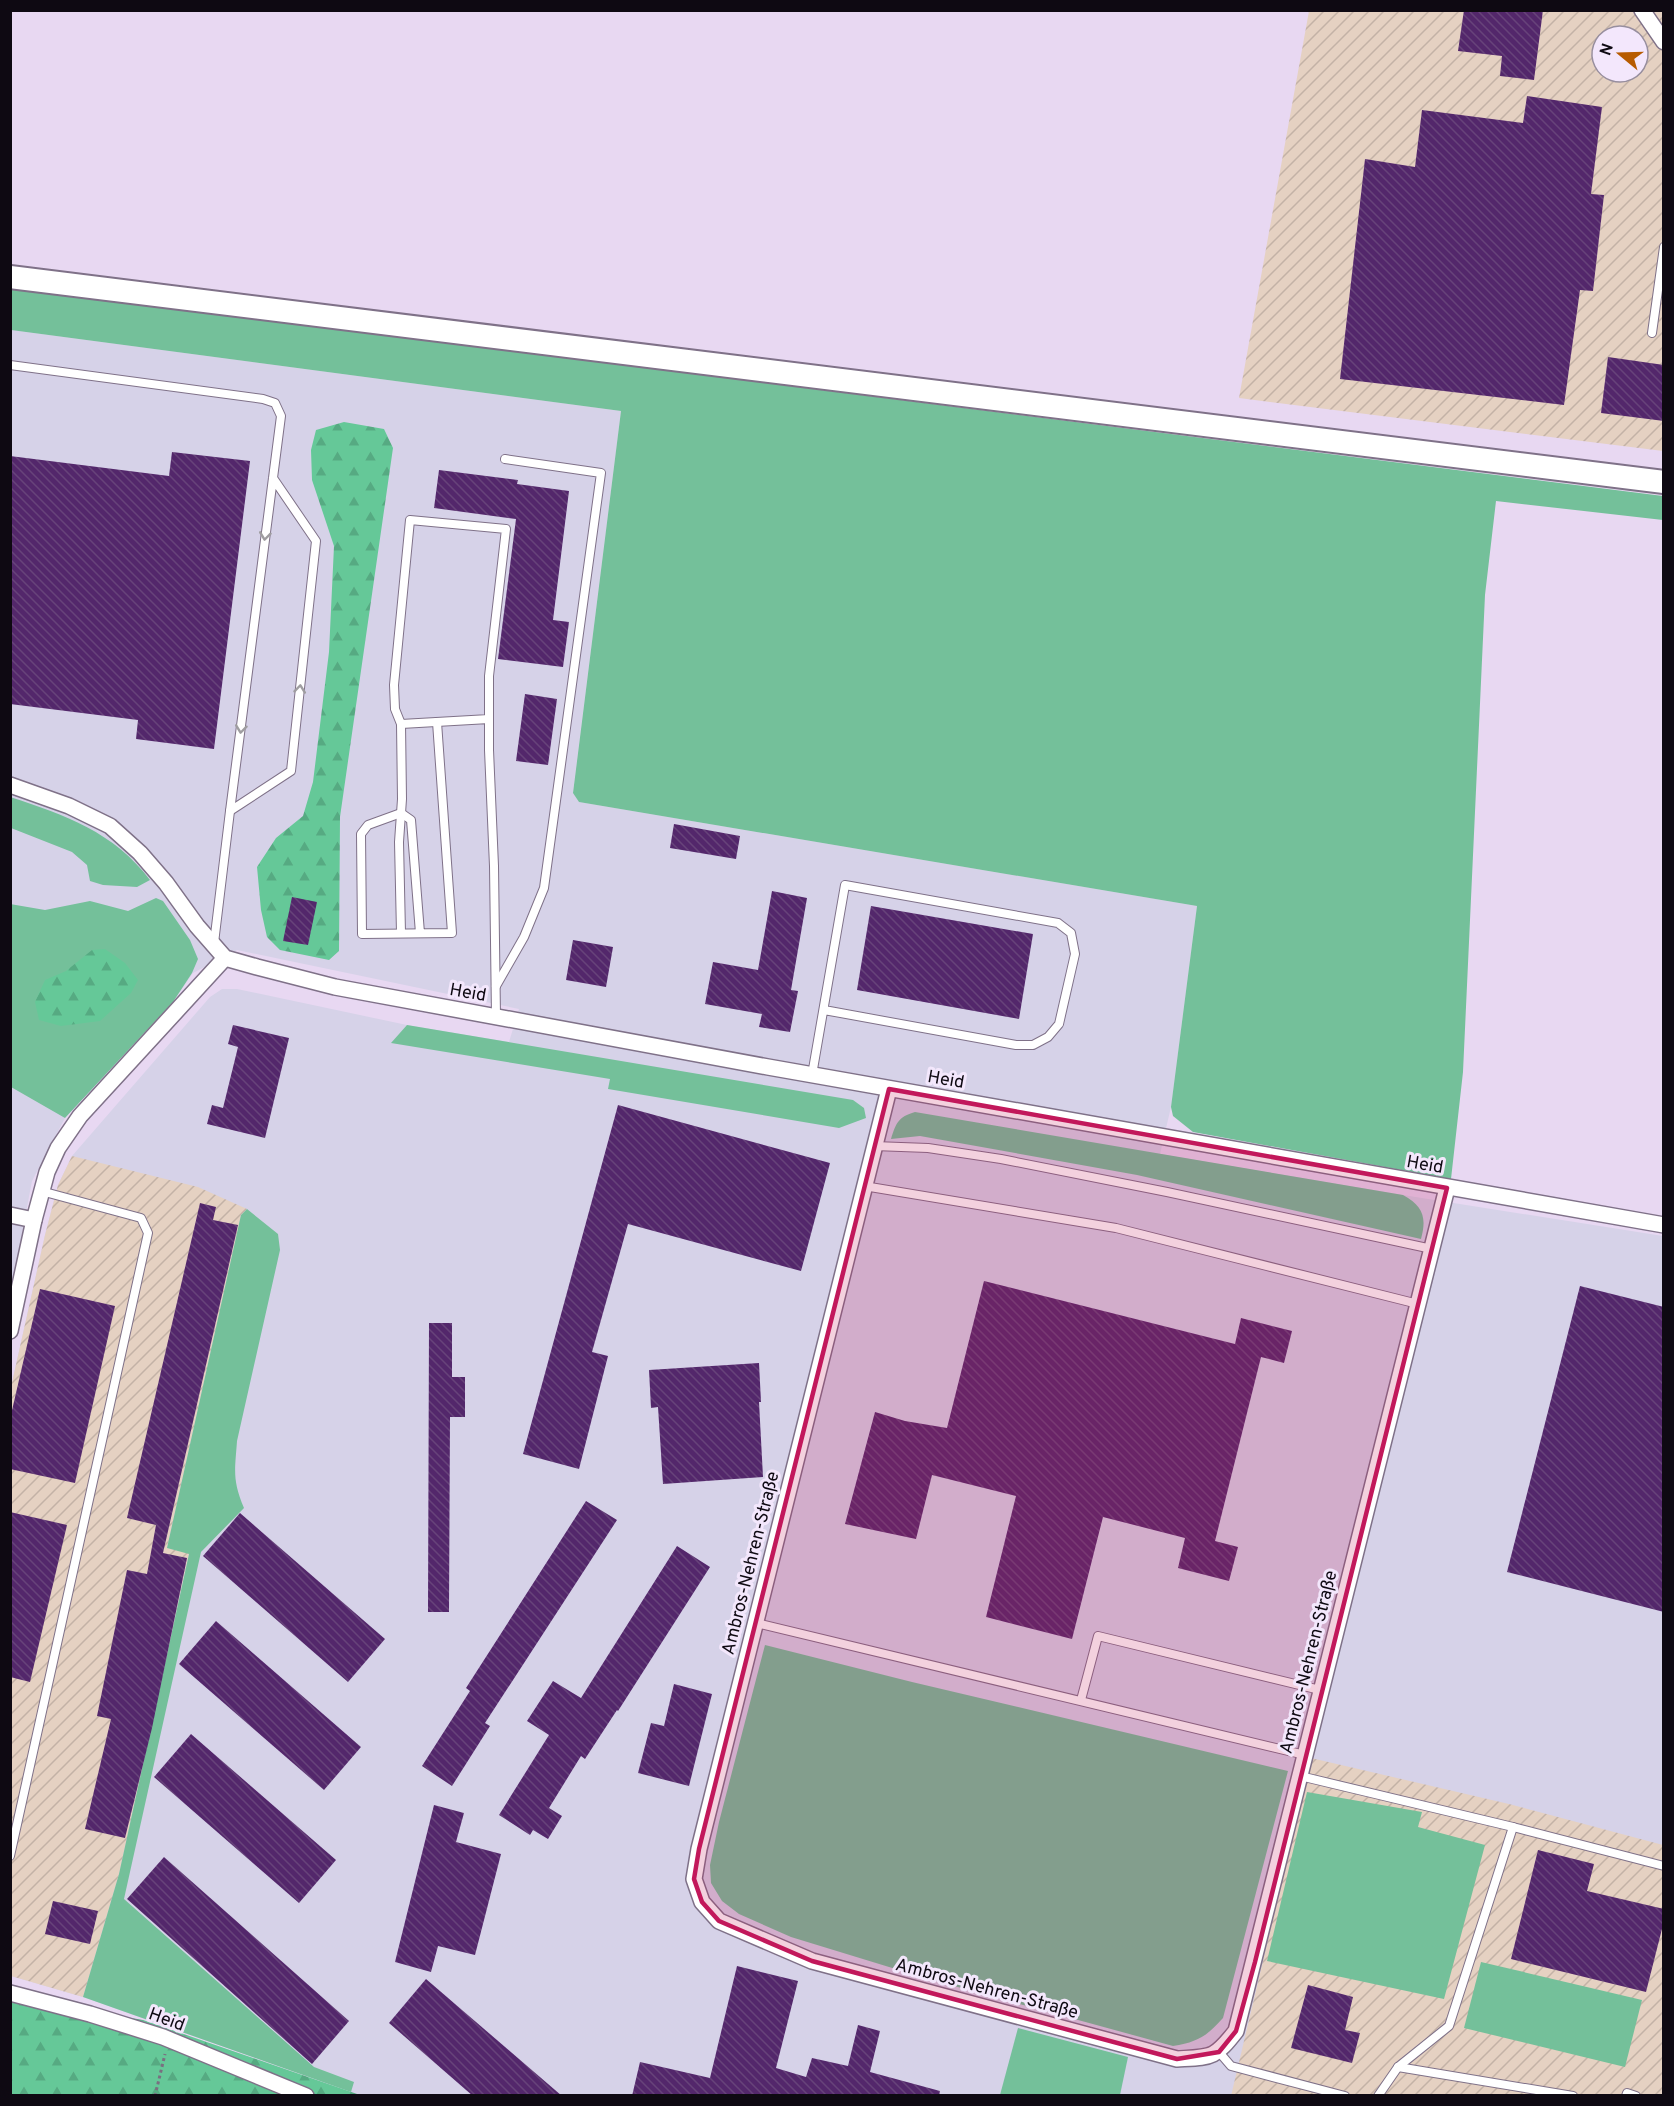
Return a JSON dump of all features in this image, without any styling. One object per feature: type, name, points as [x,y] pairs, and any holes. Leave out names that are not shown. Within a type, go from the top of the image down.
[{"type":"main road","points":[[10,277],[1664,482]]},
{"type":"street","points":[[1642,10],[1664,42]]},
{"type":"street","points":[[10,785],[69,806],[110,826],[140,853],[225,958],[80,1116],[58,1148],[47,1172],[34,1220],[10,1331]]},
{"type":"street","name":"Heid","points":[[225,958],[335,987],[496,1017],[889,1089],[1664,1225]]},
{"type":"street","name":"Ambros-Nehren-Straße","points":[[889,1089],[699,1849],[694,1879],[702,1902],[719,1921],[812,1961],[1177,2059],[1203,2058],[1219,2052],[1236,2031],[1448,1188]]},
{"type":"street","points":[[10,1215],[34,1220]]},
{"type":"street","name":"Heid","points":[[10,1993],[90,2014],[163,2037],[306,2096]]},
{"type":"lane","points":[[1652,333],[1664,247]]},
{"type":"lane","points":[[10,365],[252,398],[275,403],[280,416],[213,944]]},
{"type":"lane","points":[[495,987],[525,937],[544,888],[600,473],[505,459]]},
{"type":"lane","points":[[230,811],[291,771],[316,541],[273,478]]},
{"type":"lane","points":[[401,933],[399,842],[401,724],[395,709],[394,685],[410,520],[506,529],[489,676],[496,1017]]},
{"type":"lane","points":[[401,724],[489,719]]},
{"type":"lane","points":[[401,813],[368,825],[362,834],[362,934],[452,933],[437,722]]},
{"type":"lane","points":[[401,813],[411,820],[420,933]]},
{"type":"lane","points":[[812,1075],[845,885],[1058,924],[1071,933],[1076,954],[1059,1024],[1048,1037],[1033,1045],[1016,1045],[824,1010]]},
{"type":"lane","points":[[874,1146],[928,1148],[1001,1159],[1178,1194],[1432,1249]]},
{"type":"lane","points":[[864,1186],[1116,1228],[1418,1304]]},
{"type":"lane","points":[[10,1857],[148,1233],[141,1218],[42,1191]]},
{"type":"lane","points":[[756,1623],[1305,1755]]},
{"type":"lane","points":[[1081,1700],[1098,1636],[1320,1690]]},
{"type":"lane","points":[[1300,1776],[1664,1866]]},
{"type":"lane","points":[[1378,2096],[1398,2067],[1449,2026],[1513,1827]]},
{"type":"lane","points":[[1219,2052],[1231,2066],[1345,2096]]},
{"type":"lane","points":[[1398,2067],[1573,2096]]},
{"type":"lane","points":[[1626,2096],[1627,2093],[1636,2096]]},
{"type":"path","points":[[154,2096],[165,2055],[163,2037]]},
{"type":"highlighted area","points":[[889,1089],[1447,1188],[1255,1962],[1236,2031],[1219,2052],[1177,2059],[812,1961],[719,1921],[702,1902],[694,1879],[699,1849]]},
{"type":"shaded area","points":[[1309,11],[1663,11],[1663,451],[1239,398]]},
{"type":"shaded area","points":[[11,330],[621,411],[573,792],[579,802],[1197,906],[1171,1107],[1160,1154],[1663,1236],[1663,2095],[360,2095],[83,1997],[11,1976],[11,1387],[58,1185],[72,1156],[210,997],[222,989],[237,989],[407,1025],[509,1042],[519,1009],[237,950],[193,973],[173,1002],[65,1118],[32,1181],[11,1292]]},
{"type":"shaded area","points":[[72,1156],[198,1187],[247,1209],[241,1215],[167,1548],[189,1553],[119,1874],[83,1997],[11,1976],[11,1387],[58,1185]]},
{"type":"shaded area","points":[[1311,1758],[1509,1804],[1663,1845],[1663,2095],[1231,2096]]},
{"type":"green space","points":[[11,288],[1663,496],[1663,520],[1496,501],[1485,595],[1463,1072],[1451,1179],[1193,1132],[1173,1116],[1171,1107],[1197,906],[579,802],[573,793],[621,411],[11,330]]},
{"type":"green space","points":[[344,422],[384,429],[393,448],[340,817],[339,951],[329,960],[280,950],[267,937],[261,910],[257,867],[276,838],[303,816],[313,782],[329,652],[334,546],[312,480],[311,450],[316,430]]},
{"type":"green space","points":[[10,797],[69,819],[104,837],[136,863],[150,880],[137,887],[103,885],[90,881],[87,865],[72,852],[11,828]]},
{"type":"green space","points":[[156,898],[163,901],[190,940],[198,959],[192,973],[173,1002],[65,1118],[11,1087],[10,904],[45,910],[90,901],[128,911]]},
{"type":"green space","points":[[105,949],[125,963],[138,980],[131,993],[100,1021],[61,1026],[39,1020],[35,1002],[45,980],[66,971],[92,950]]},
{"type":"green space","points":[[407,1025],[853,1100],[864,1108],[866,1118],[839,1128],[608,1089],[610,1079],[391,1043]]},
{"type":"green space","points":[[915,1112],[1403,1195],[1415,1203],[1422,1213],[1424,1224],[1421,1239],[1137,1175],[920,1136],[891,1139],[898,1121]]},
{"type":"green space","points":[[247,1209],[278,1234],[280,1250],[237,1441],[236,1482],[244,1508],[201,1552],[124,1899],[314,2067],[354,2082],[351,2092],[83,1997],[119,1874],[189,1554],[167,1548],[241,1215]]},
{"type":"green space","points":[[765,1645],[1288,1771],[1223,2018],[1201,2037],[1173,2046],[925,1978],[791,1937],[739,1914],[722,1901],[711,1883],[710,1865]]},
{"type":"green space","points":[[1307,1792],[1422,1812],[1418,1827],[1485,1845],[1444,1999],[1267,1961]]},
{"type":"green space","points":[[1481,1962],[1642,2000],[1625,2067],[1464,2028]]},
{"type":"green space","points":[[10,1997],[143,2020],[360,2095],[11,2095]]},
{"type":"green space","points":[[1018,2028],[1128,2057],[1120,2095],[1000,2095]]},
{"type":"building","points":[[1464,10],[1543,10],[1534,80],[1500,76],[1502,56],[1458,51]]},
{"type":"building","points":[[1527,96],[1602,107],[1591,194],[1604,195],[1593,291],[1580,290],[1564,405],[1340,379],[1365,159],[1415,167],[1422,110],[1523,123]]},
{"type":"building","points":[[1608,357],[1664,365],[1664,421],[1601,413]]},
{"type":"building","points":[[172,452],[250,461],[214,749],[136,739],[138,720],[10,704],[10,456],[169,476]]},
{"type":"building","points":[[439,470],[518,480],[517,484],[569,491],[553,620],[569,622],[563,667],[498,659],[516,519],[434,508]]},
{"type":"building","points":[[525,694],[557,699],[548,765],[516,761]]},
{"type":"building","points":[[674,824],[740,836],[736,859],[670,848]]},
{"type":"building","points":[[772,891],[807,898],[791,990],[798,991],[790,1032],[759,1027],[762,1014],[705,1004],[713,962],[758,970]]},
{"type":"building","points":[[292,897],[317,902],[308,945],[283,941]]},
{"type":"building","points":[[871,906],[1033,934],[1019,1019],[857,990]]},
{"type":"building","points":[[573,940],[613,947],[606,987],[566,980]]},
{"type":"building","points":[[233,1025],[289,1038],[265,1138],[207,1124],[212,1105],[223,1108],[238,1047],[228,1044]]},
{"type":"building","points":[[618,1105],[830,1163],[801,1271],[628,1224],[592,1352],[608,1356],[579,1469],[523,1454]]},
{"type":"building","points":[[200,1203],[216,1207],[213,1220],[238,1225],[163,1553],[187,1558],[152,1728],[125,1838],[85,1829],[111,1719],[97,1716],[127,1570],[147,1574],[156,1525],[127,1518]]},
{"type":"building","points":[[984,1281],[1235,1344],[1241,1318],[1292,1331],[1284,1363],[1261,1357],[1215,1541],[1238,1547],[1229,1581],[1178,1568],[1185,1538],[1103,1517],[1072,1639],[986,1617],[1016,1496],[932,1475],[916,1539],[845,1524],[875,1412],[905,1421],[947,1428]]},
{"type":"building","points":[[1580,1286],[1664,1307],[1664,1612],[1507,1572]]},
{"type":"building","points":[[40,1289],[115,1306],[75,1483],[10,1469],[10,1419]]},
{"type":"building","points":[[429,1323],[452,1323],[452,1377],[465,1377],[465,1417],[450,1417],[449,1612],[428,1612]]},
{"type":"building","points":[[759,1363],[763,1477],[663,1484],[658,1407],[651,1408],[649,1370]]},
{"type":"building","points":[[586,1501],[617,1520],[485,1723],[490,1726],[452,1786],[422,1766],[470,1691],[466,1688]]},
{"type":"building","points":[[10,1512],[67,1525],[30,1682],[10,1677]]},
{"type":"building","points":[[240,1513],[385,1639],[348,1682],[203,1556]]},
{"type":"building","points":[[677,1546],[710,1567],[618,1711],[585,1759],[581,1756],[549,1808],[562,1816],[548,1839],[533,1830],[530,1835],[499,1815],[549,1735],[527,1721],[553,1681],[581,1698]]},
{"type":"building","points":[[216,1621],[361,1747],[324,1790],[179,1664]]},
{"type":"building","points":[[674,1684],[712,1694],[689,1786],[638,1773],[651,1723],[664,1726]]},
{"type":"building","points":[[191,1734],[336,1860],[299,1903],[154,1777]]},
{"type":"building","points":[[434,1805],[464,1813],[456,1842],[501,1854],[475,1955],[438,1946],[431,1972],[395,1962]]},
{"type":"building","points":[[1538,1850],[1594,1864],[1587,1891],[1664,1909],[1664,1921],[1646,1992],[1511,1959]]},
{"type":"building","points":[[164,1857],[349,2021],[312,2064],[127,1899]]},
{"type":"building","points":[[53,1901],[98,1911],[90,1944],[45,1934]]},
{"type":"building","points":[[737,1966],[798,1981],[776,2068],[806,2077],[812,2058],[848,2066],[858,2025],[880,2031],[870,2072],[940,2091],[939,2096],[632,2096],[640,2062],[710,2078]]},
{"type":"building","points":[[426,1979],[562,2096],[473,2096],[389,2023]]},
{"type":"building","points":[[1308,1985],[1353,1997],[1345,2030],[1360,2033],[1352,2063],[1291,2048]]}]
